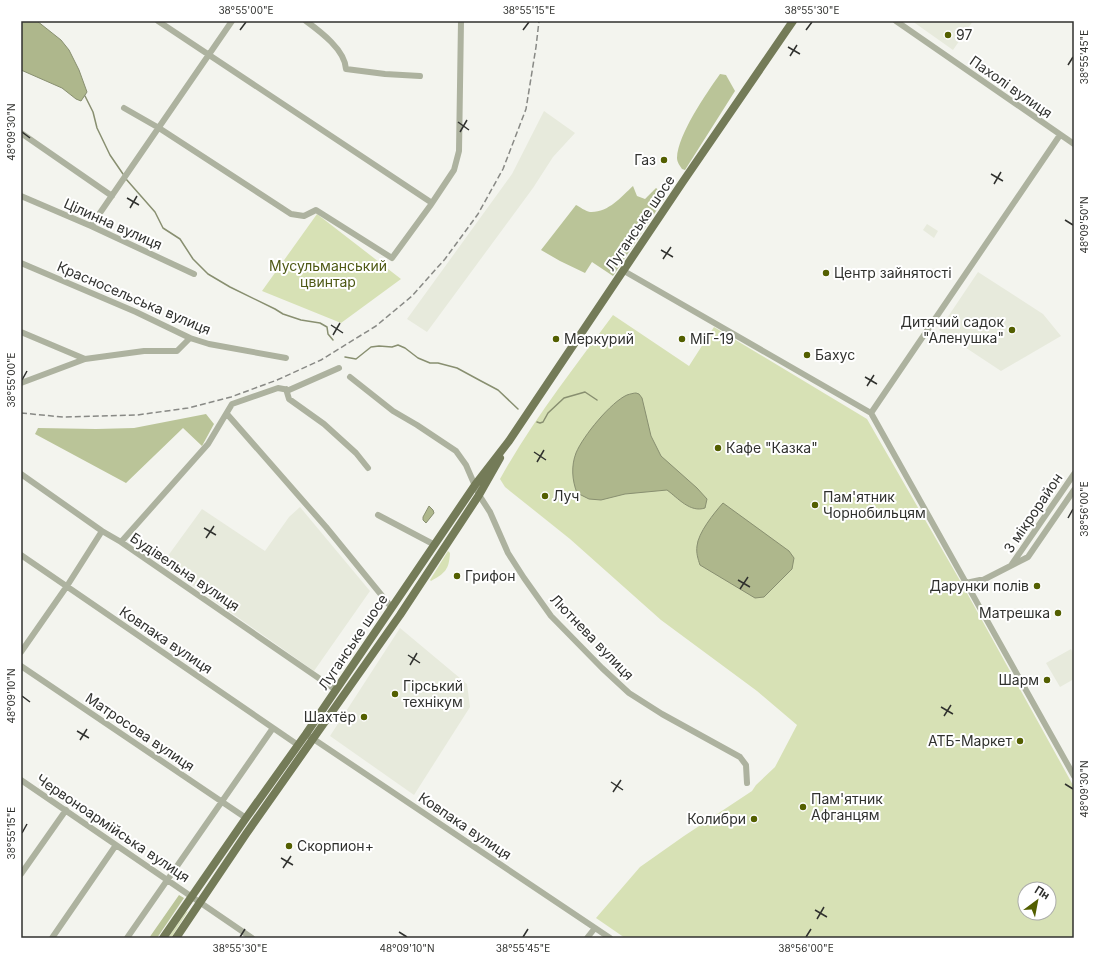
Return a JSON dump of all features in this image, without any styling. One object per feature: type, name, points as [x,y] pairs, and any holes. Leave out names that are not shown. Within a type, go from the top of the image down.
[{"type":"main road","name":"Луганське шосе","points":[[163,938],[306,734],[475,484],[509,441],[682,183],[793,21]]},
{"type":"main road","name":"Луганське шосе","points":[[176,938],[246,834],[400,615],[479,495],[509,441]]},
{"type":"street","points":[[158,21],[432,203]]},
{"type":"street","points":[[91,226],[232,21]]},
{"type":"street","points":[[306,21],[325,35],[330,41],[346,62],[346,70],[420,76]]},
{"type":"street","points":[[124,108],[159,128],[292,214],[304,216],[316,210],[392,258],[454,170],[459,151],[461,21]]},
{"type":"street","name":"Пахолі вулиця","points":[[896,21],[1074,144]]},
{"type":"street","points":[[21,133],[112,196]]},
{"type":"street","points":[[871,413],[1060,135]]},
{"type":"street","name":"Цілинна вулиця","points":[[21,196],[91,226],[194,274]]},
{"type":"street","name":"Красносельська вулиця","points":[[21,263],[136,312],[190,338],[208,344],[286,358]]},
{"type":"street","points":[[624,271],[871,413],[1074,776]]},
{"type":"street","points":[[21,332],[85,359]]},
{"type":"street","points":[[21,384],[85,359],[144,351],[177,351],[190,338]]},
{"type":"street","points":[[121,542],[208,444],[232,404],[278,388],[289,390],[339,368]]},
{"type":"street","name":"Лютнева вулиця","points":[[350,377],[388,408],[456,451],[466,466],[479,495],[490,512],[508,553],[551,616],[629,693],[662,714],[740,757],[746,766],[747,783]]},
{"type":"street","points":[[286,389],[288,399],[324,424],[356,453],[368,468]]},
{"type":"street","points":[[227,414],[326,527],[392,608]]},
{"type":"street","name":"Будівельна вулиця","points":[[21,474],[102,531],[121,542],[336,690]]},
{"type":"street","name":"3 мікрорайон","points":[[1011,566],[1074,474]]},
{"type":"street","name":"3 мікрорайон","points":[[966,583],[983,580],[1028,557],[1074,490]]},
{"type":"street","points":[[378,515],[434,545]]},
{"type":"street","points":[[21,652],[67,586],[102,531]]},
{"type":"street","name":"Ковпака вулиця","points":[[21,555],[298,745]]},
{"type":"street","name":"Матросова вулиця","points":[[21,666],[246,818]]},
{"type":"street","points":[[127,938],[273,728]]},
{"type":"street","name":"Ковпака вулиця","points":[[306,734],[610,938]]},
{"type":"street","name":"Червоноармійська вулиця","points":[[21,780],[252,938]]},
{"type":"street","points":[[21,874],[66,810]]},
{"type":"street","points":[[52,938],[116,845]]},
{"type":"street","points":[[587,938],[594,928]]},
{"type":"shaded area","points":[[21,21],[37,21],[61,40],[69,50],[79,70],[87,92],[81,101],[62,88],[21,70]]},
{"type":"shaded area","name":"97","points":[[912,21],[973,21],[953,50]]},
{"type":"shaded area","points":[[720,74],[726,75],[735,91],[685,170],[682,169],[677,158],[682,138],[694,114]]},
{"type":"shaded area","points":[[544,111],[575,133],[553,157],[533,188],[427,332],[407,319],[512,174]]},
{"type":"shaded area","points":[[633,186],[637,196],[645,199],[656,188],[666,196],[613,276],[592,262],[585,273],[541,250],[576,205],[590,212],[603,210],[614,204]]},
{"type":"shaded area","points":[[927,224],[938,231],[934,238],[923,230]]},
{"type":"shaded area","points":[[978,272],[1043,314],[1061,336],[1001,371],[939,330]]},
{"type":"shaded area","points":[[636,393],[642,398],[651,436],[661,456],[697,488],[707,499],[705,508],[700,509],[689,507],[667,490],[625,494],[601,500],[589,499],[577,493],[573,478],[573,468],[574,458],[580,446],[598,420],[613,405],[627,395]]},
{"type":"shaded area","points":[[206,414],[214,424],[202,446],[183,428],[126,483],[35,434],[38,428],[134,428]]},
{"type":"shaded area","points":[[723,503],[789,551],[794,558],[792,569],[764,597],[755,598],[700,565],[697,546],[700,535],[707,523]]},
{"type":"shaded area","points":[[429,506],[434,513],[426,523],[423,520],[423,517]]},
{"type":"shaded area","points":[[300,507],[370,591],[314,671],[162,564],[202,509],[265,551],[289,517]]},
{"type":"shaded area","points":[[400,628],[467,684],[470,707],[414,795],[330,736]]},
{"type":"shaded area","points":[[1071,649],[1074,655],[1074,679],[1060,687],[1046,663]]},
{"type":"shaded area","points":[[179,895],[184,898],[157,938],[149,938]]},
{"type":"green space","name":"Мусульманський цвинтар","points":[[317,214],[401,279],[341,323],[262,291]]},
{"type":"green space","points":[[613,315],[689,366],[714,327],[867,419],[962,584],[1074,787],[1074,938],[625,938],[596,918],[640,867],[752,791],[756,785],[775,767],[797,725],[757,691],[661,620],[570,539],[505,487],[500,479],[512,457]]},
{"type":"green space","points":[[448,551],[450,553],[447,567],[440,576],[431,581],[430,580]]},
{"type":"green space","points":[[188,911],[171,938],[168,938],[186,912]]},
{"type":"waterway","points":[[85,96],[93,112],[97,128],[110,155],[123,174]]},
{"type":"waterway","points":[[126,179],[155,212],[163,228],[180,239],[193,259],[208,274],[283,314],[301,320],[320,323],[327,327],[328,334],[333,340]]},
{"type":"waterway","points":[[345,357],[356,359],[371,347],[392,347],[398,345],[405,348],[418,358],[430,363],[438,363],[457,368],[498,390],[518,409]]},
{"type":"waterway","points":[[537,422],[543,422],[548,413],[564,398],[585,392],[597,400]]},
{"type":"railway","points":[[21,413],[63,417],[137,415],[188,408],[231,397],[277,380],[321,360],[376,326],[412,296],[445,259],[478,214],[503,169],[526,109],[539,21]]},
{"type":"place","name":"97","points":[[948,35]]},
{"type":"place","name":"Газ","points":[[664,160]]},
{"type":"place","name":"Центр зайнятості","points":[[826,273]]},
{"type":"place","name":"Дитячий садок \"Аленушка\"","points":[[1012,330]]},
{"type":"place","name":"Меркурий","points":[[556,339]]},
{"type":"place","name":"МіГ-19","points":[[682,339]]},
{"type":"place","name":"Бахус","points":[[807,355]]},
{"type":"place","name":"Кафе \"Казка\"","points":[[718,448]]},
{"type":"place","name":"Луч","points":[[545,496]]},
{"type":"place","name":"Пам'ятник Чорнобильцям","points":[[815,505]]},
{"type":"place","name":"Грифон","points":[[457,576]]},
{"type":"place","name":"Дарунки полів","points":[[1037,586]]},
{"type":"place","name":"Матрешка","points":[[1058,613]]},
{"type":"place","name":"Шарм","points":[[1047,680]]},
{"type":"place","name":"Гірський технікум","points":[[395,694]]},
{"type":"place","name":"Шахтёр","points":[[364,717]]},
{"type":"place","name":"АТБ-Маркет","points":[[1020,741]]},
{"type":"place","name":"Пам'ятник Афганцям","points":[[803,807]]},
{"type":"place","name":"Колибри","points":[[754,819]]},
{"type":"place","name":"Скорпион+","points":[[289,846]]}]
